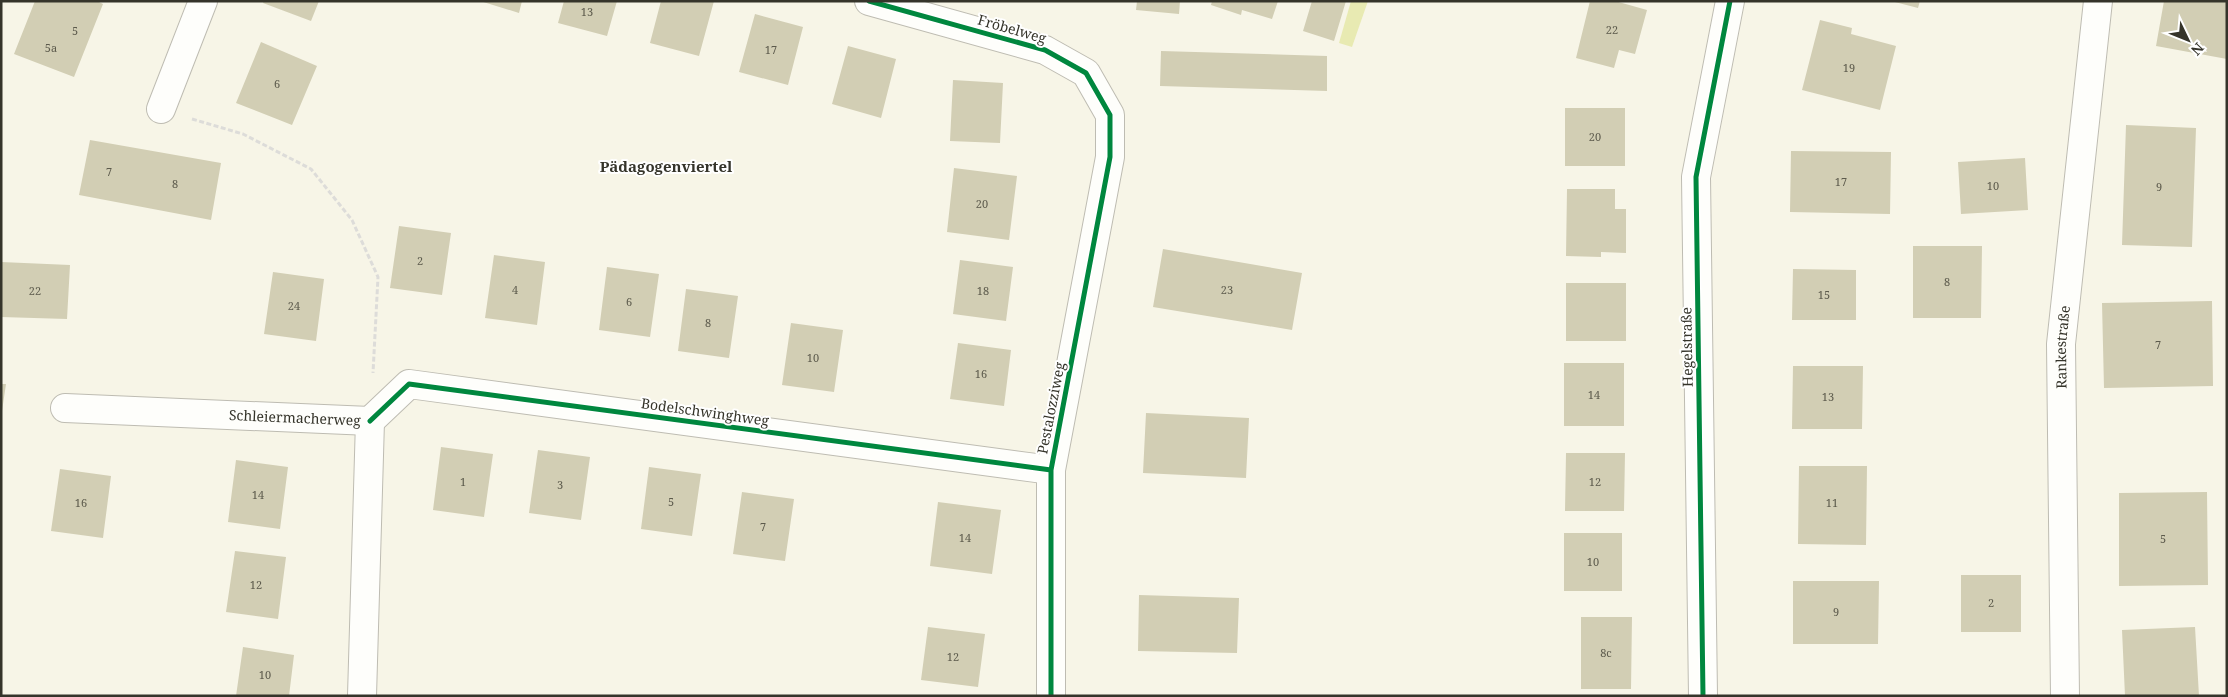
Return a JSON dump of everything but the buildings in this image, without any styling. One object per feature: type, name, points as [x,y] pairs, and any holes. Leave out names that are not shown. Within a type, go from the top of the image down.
[{"type":"street","points":[[160,109],[203,1]]},
{"type":"street","name":"Fröbelweg","points":[[869,1],[1045,50],[1086,73],[1110,115],[1110,157]]},
{"type":"street","name":"Hegelstraße","points":[[1703,696],[1696,177],[1730,1]]},
{"type":"street","name":"Rankestraße","points":[[2066,696],[2061,344],[2098,1]]},
{"type":"street","name":"Pestalozziweg","points":[[1051,696],[1051,470],[1110,157]]},
{"type":"street","name":"Bodelschwinghweg","points":[[370,421],[408,384],[1051,470]]},
{"type":"street","name":"Schleiermacherweg","points":[[65,408],[370,421],[362,696]]},
{"type":"path","points":[[160,109],[243,134],[311,169],[352,220],[378,277],[370,421]]},
{"type":"green space","points":[[1351,1],[1368,1],[1352,47],[1339,43]]},
{"type":"cycle path","points":[[869,1],[1045,50],[1086,73],[1110,115],[1110,157],[1051,470],[1051,696]]},
{"type":"cycle path","points":[[1703,696],[1696,177],[1730,1]]},
{"type":"cycle path","points":[[370,421],[409,384],[1051,470]]},
{"type":"district","name":"Pädagogenviertel","points":[[666,167]]}]
